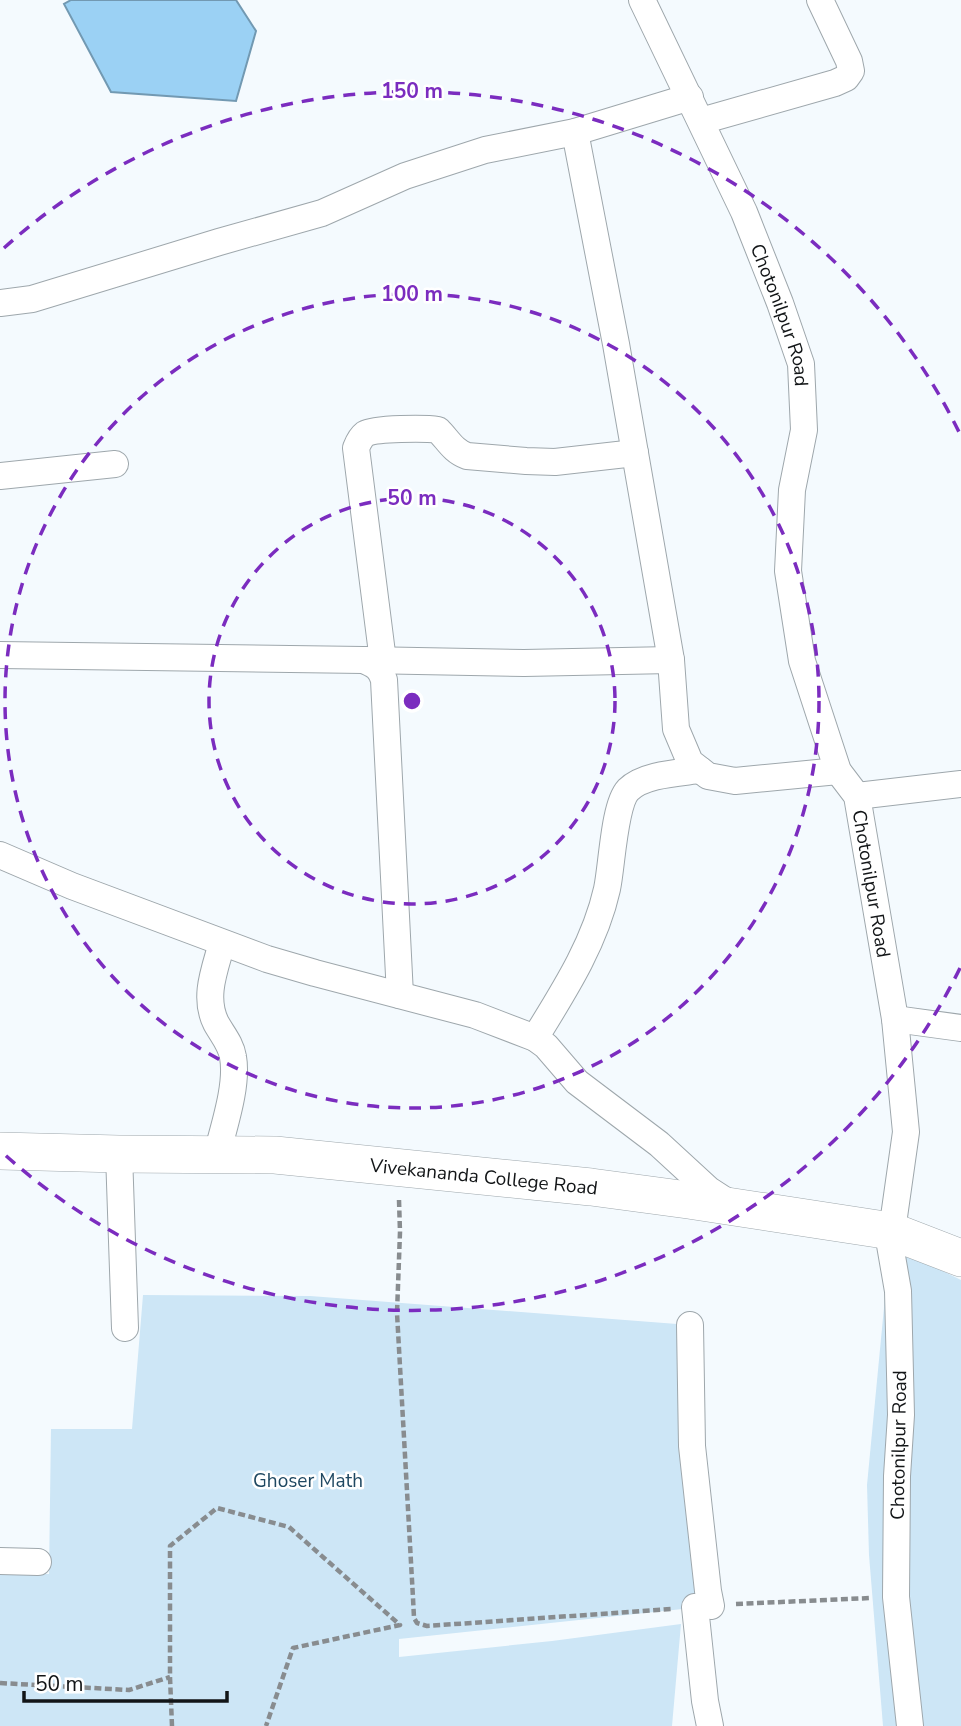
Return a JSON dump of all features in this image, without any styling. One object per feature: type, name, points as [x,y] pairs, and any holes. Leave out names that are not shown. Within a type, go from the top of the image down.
[{"type":"street","name":"Chotonilpur Road","points":[[642,0],[744,212],[801,364],[804,430],[792,490],[788,571],[802,661],[838,771],[857,796],[895,1019],[906,1132],[890,1245],[898,1291],[901,1401],[896,1597],[910,1726]]},
{"type":"street","points":[[0,303],[32,299],[322,213],[405,176],[485,150],[835,83],[851,71],[849,61],[820,0]]},
{"type":"street","points":[[575,132],[614,331],[671,660],[676,729],[690,762],[708,776],[735,781],[838,771]]},
{"type":"street","points":[[400,995],[384,680],[381,669],[373,661],[356,448],[359,440],[365,434],[375,432],[428,428],[438,430],[458,453],[467,456],[555,462],[635,453]]},
{"type":"street","points":[[0,476],[116,464]]},
{"type":"street","points":[[0,654],[524,663],[671,660]]},
{"type":"street","points":[[536,1038],[567,986],[592,935],[607,890],[620,807],[627,791],[640,782],[699,770]]},
{"type":"street","points":[[857,796],[961,784]]},
{"type":"street","points":[[0,855],[72,886],[222,943],[315,974],[475,1015],[536,1038],[577,1082],[659,1144],[709,1190],[740,1209]]},
{"type":"street","points":[[217,1154],[234,1080],[233,1055],[210,1004],[210,990],[222,943]]},
{"type":"street","points":[[895,1019],[961,1028]]},
{"type":"street","name":"Vivekananda College Road","points":[[0,1151],[275,1155],[591,1187],[891,1231],[961,1258]]},
{"type":"street","points":[[119,1154],[125,1328]]},
{"type":"street","points":[[690,1325],[692,1446],[703,1606],[705,1701],[710,1726]]},
{"type":"street","points":[[0,1561],[38,1562]]},
{"type":"path","points":[[398,1168],[400,1232],[397,1313],[414,1618],[417,1623],[427,1626],[703,1606],[896,1597]]},
{"type":"path","points":[[173,1726],[170,1677],[170,1546],[217,1508],[289,1527],[400,1625],[293,1648],[266,1726]]},
{"type":"path","points":[[0,1682],[129,1690],[170,1677]]},
{"type":"green space","points":[[890,1245],[961,1280],[961,1726],[883,1726],[869,1555],[867,1485]]},
{"type":"green space","name":"Ghoser Math","points":[[143,1295],[310,1296],[690,1325],[711,1606],[399,1639],[399,1657],[681,1624],[672,1726],[0,1726],[0,1573],[49,1574],[51,1429],[132,1429]]},
{"type":"water","points":[[71,0],[236,0],[256,31],[236,101],[111,92],[64,4]]}]
